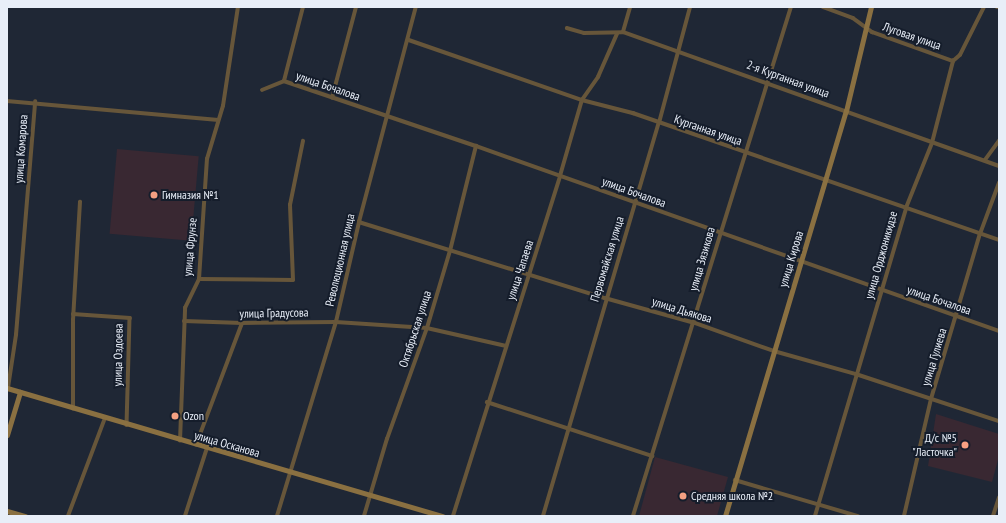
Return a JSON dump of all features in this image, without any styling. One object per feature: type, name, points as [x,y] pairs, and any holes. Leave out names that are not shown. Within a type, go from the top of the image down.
[{"type":"street","name":"улица Фрунзе","points":[[180,441],[185,308],[199,279],[207,159],[223,106],[238,7]]},
{"type":"street","points":[[284,82],[303,7]]},
{"type":"street","points":[[332,98],[356,7]]},
{"type":"street","name":"Революционная улица","points":[[277,516],[336,322],[359,222],[409,40],[416,7]]},
{"type":"street","points":[[567,28],[584,33],[617,34],[623,32],[630,7]]},
{"type":"street","name":"Первомайская улица","points":[[543,516],[605,298],[658,123],[677,49],[690,7]]},
{"type":"street","name":"улица Зязикова","points":[[633,516],[695,323],[720,233],[791,7]]},
{"type":"street","name":"Луговая улица","points":[[823,7],[866,26],[872,32],[953,61]]},
{"type":"street","name":"улица Кирова","points":[[725,516],[846,111],[871,7]]},
{"type":"street","name":"улица Орджоникидзе","points":[[815,516],[906,208],[932,143],[953,61],[960,55],[984,7]]},
{"type":"street","name":"2-я Курганная улица","points":[[623,32],[677,49],[766,83],[999,166]]},
{"type":"street","name":"улица Чапаева","points":[[452,516],[560,176],[582,100],[598,77],[617,34]]},
{"type":"street","name":"Курганная улица","points":[[409,40],[582,100],[633,113],[658,123],[999,240]]},
{"type":"street","name":"улица Бочалова","points":[[262,90],[284,82],[388,116],[881,291],[999,331]]},
{"type":"street","points":[[7,100],[218,120]]},
{"type":"street","name":"улица Комарова","points":[[8,388],[16,334],[35,102]]},
{"type":"street","points":[[199,279],[293,280],[290,205],[303,141]]},
{"type":"street","points":[[985,160],[999,141]]},
{"type":"street","name":"Октябрьская улица","points":[[364,516],[387,439],[427,328],[450,251],[476,146]]},
{"type":"street","name":"улица Гулиева","points":[[904,516],[932,399],[980,234],[999,183]]},
{"type":"street","points":[[73,409],[73,314],[80,202]]},
{"type":"street","name":"улица Дьякова","points":[[359,222],[605,298],[695,323],[774,351],[856,374],[999,421]]},
{"type":"street","name":"улица Оздоева","points":[[73,314],[130,318],[127,425]]},
{"type":"street","name":"улица Градусова","points":[[184,321],[242,324],[336,322],[427,328],[506,346]]},
{"type":"street","points":[[196,445],[242,324]]},
{"type":"street","name":"улица Осканова","points":[[8,388],[180,441],[443,516]]},
{"type":"street","points":[[7,435],[20,392]]},
{"type":"street","points":[[488,402],[568,427],[652,456]]},
{"type":"street","points":[[68,516],[105,418]]},
{"type":"street","points":[[185,516],[207,448]]},
{"type":"street","points":[[735,480],[858,516]]},
{"type":"street","points":[[993,516],[999,498]]},
{"type":"street","points":[[7,511],[25,516]]},
{"type":"shaded area","name":"Гимназия №1","points":[[117,149],[199,156],[191,241],[110,234]]},
{"type":"shaded area","name":"Д/с №5 \"Ласточка\"","points":[[936,414],[999,434],[999,456],[992,482],[928,466]]},
{"type":"shaded area","name":"Средняя школа №2","points":[[655,457],[728,477],[717,516],[639,516]]},
{"type":"place","name":"Гимназия №1","points":[[154,195]]},
{"type":"place","name":"Ozon","points":[[175,416]]},
{"type":"place","name":"Д/с №5 \"Ласточка\"","points":[[965,445]]},
{"type":"place","name":"Средняя школа №2","points":[[683,496]]}]
